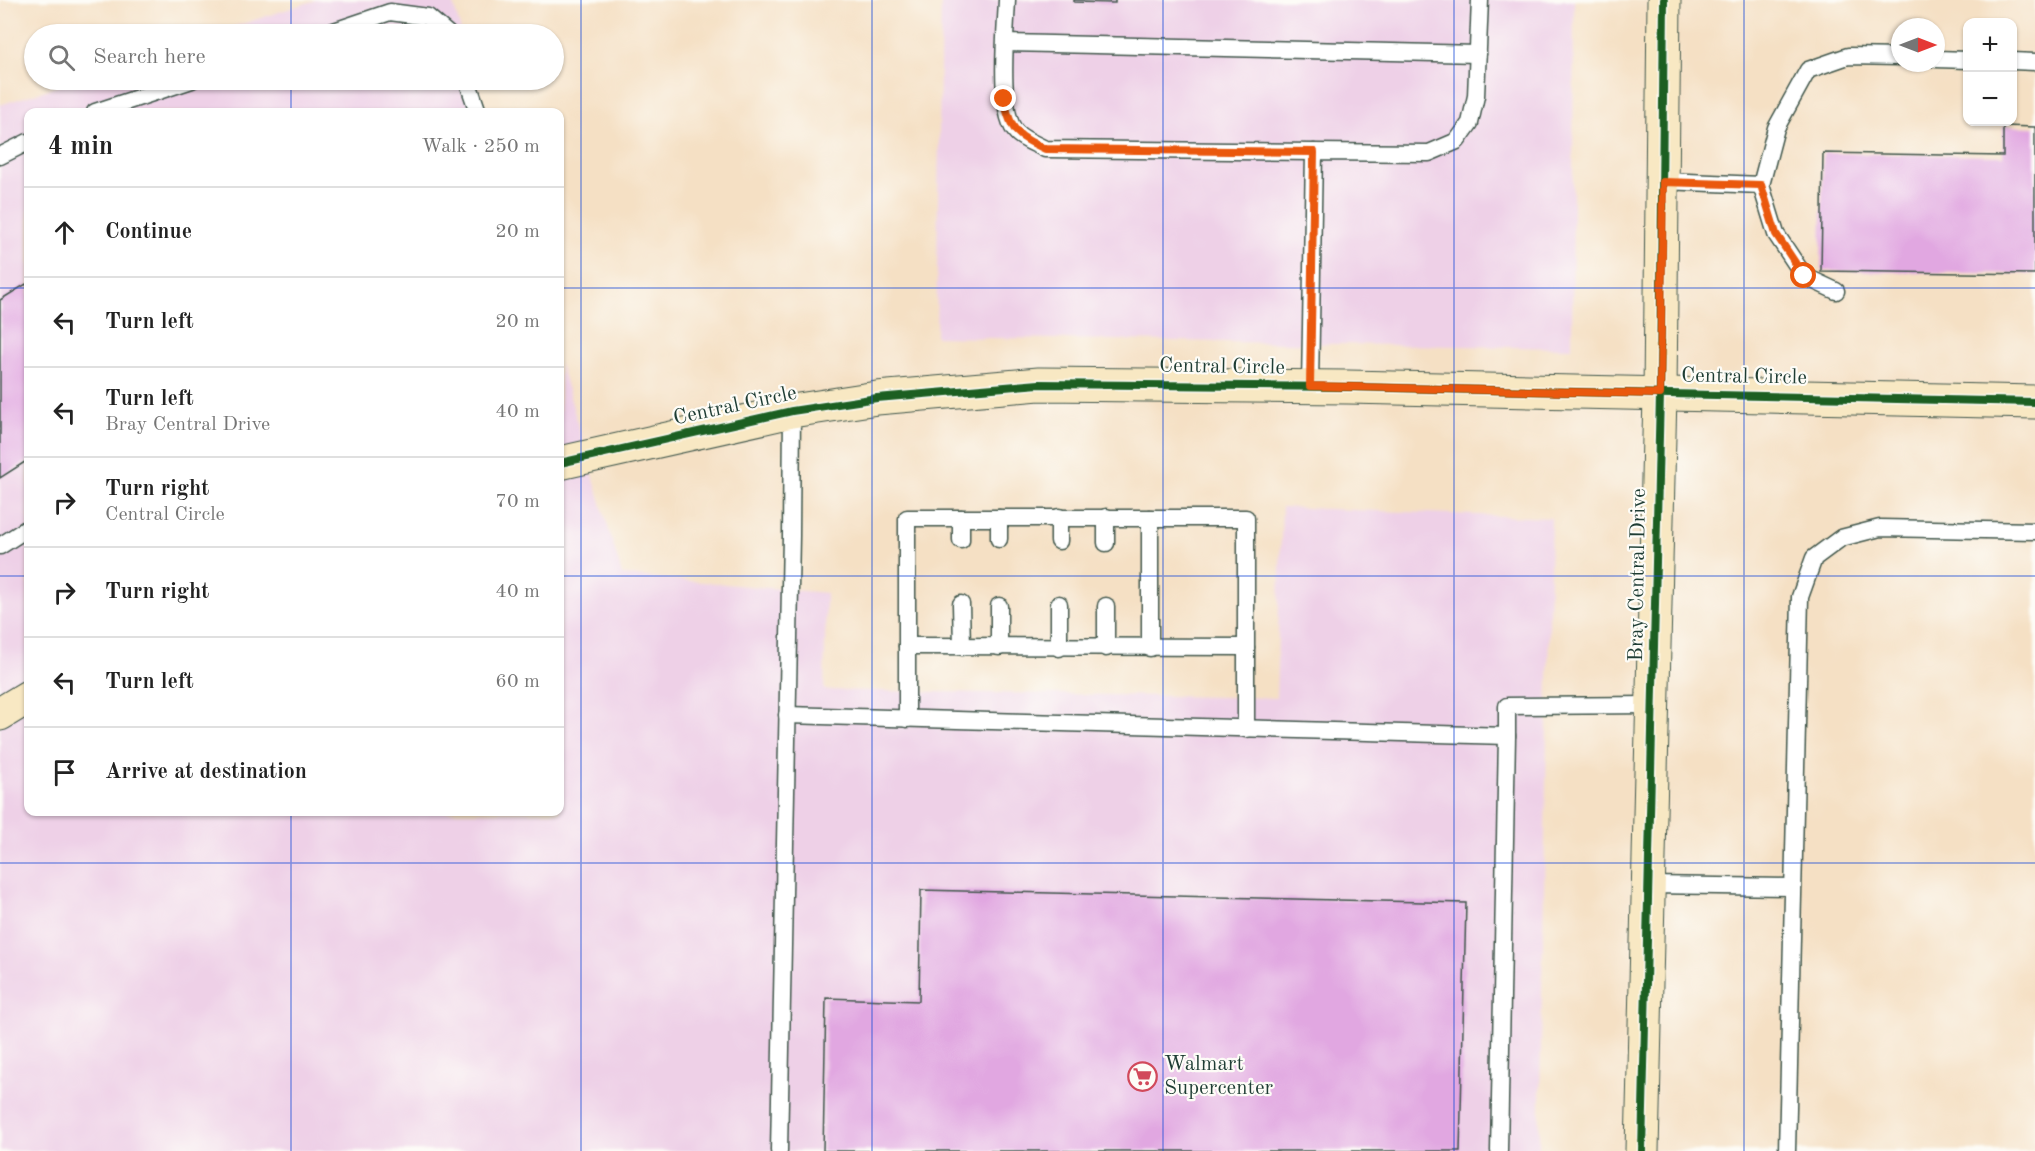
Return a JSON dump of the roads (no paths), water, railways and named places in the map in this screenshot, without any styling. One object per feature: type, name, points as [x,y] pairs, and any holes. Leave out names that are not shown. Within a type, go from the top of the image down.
[{"type":"street","name":"Bray Central Drive","points":[[1642,1151],[1660,394],[1665,0]]},
{"type":"street","name":"Central Circle","points":[[564,462],[792,411],[877,398],[1039,384],[1310,386],[2035,402]]},
{"type":"street","points":[[0,714],[24,699]]},
{"type":"lane","points":[[1007,0],[1004,99],[1008,117],[1015,132],[1045,149],[1429,153],[1457,141],[1470,123],[1476,96],[1480,0]]},
{"type":"lane","points":[[355,24],[390,12],[428,17],[436,24]]},
{"type":"lane","points":[[1006,43],[1478,54]]},
{"type":"lane","points":[[1836,291],[1804,276],[1776,234],[1761,185],[1776,128],[1808,70],[1848,56],[1891,57]]},
{"type":"lane","points":[[1945,59],[1963,60]]},
{"type":"lane","points":[[2017,62],[2035,62]]},
{"type":"lane","points":[[107,108],[162,90]]},
{"type":"lane","points":[[470,90],[477,108]]},
{"type":"lane","points":[[0,156],[24,144]]},
{"type":"lane","points":[[1310,386],[1314,152]]},
{"type":"lane","points":[[1663,182],[1761,185]]},
{"type":"lane","points":[[779,1151],[792,411]]},
{"type":"lane","points":[[1059,517],[1059,541]]},
{"type":"lane","points":[[1106,517],[1106,543]]},
{"type":"lane","points":[[907,719],[907,518],[1246,518],[1246,729]]},
{"type":"lane","points":[[961,518],[961,540]]},
{"type":"lane","points":[[999,518],[999,539]]},
{"type":"lane","points":[[1150,518],[1150,648]]},
{"type":"lane","points":[[1787,1151],[1800,597],[1814,558],[1841,538],[1880,528],[2035,531]]},
{"type":"lane","points":[[0,546],[24,531]]},
{"type":"lane","points":[[961,604],[962,647]]},
{"type":"lane","points":[[1059,604],[1059,648]]},
{"type":"lane","points":[[999,606],[999,647]]},
{"type":"lane","points":[[1106,606],[1106,648]]},
{"type":"lane","points":[[907,646],[1246,647]]},
{"type":"lane","points":[[1498,1151],[1507,706],[1653,705]]},
{"type":"lane","points":[[788,715],[1507,736]]},
{"type":"lane","points":[[1648,885],[1793,887]]},
{"type":"place","name":"Walmart Supercenter","points":[[1143,1076]]}]
